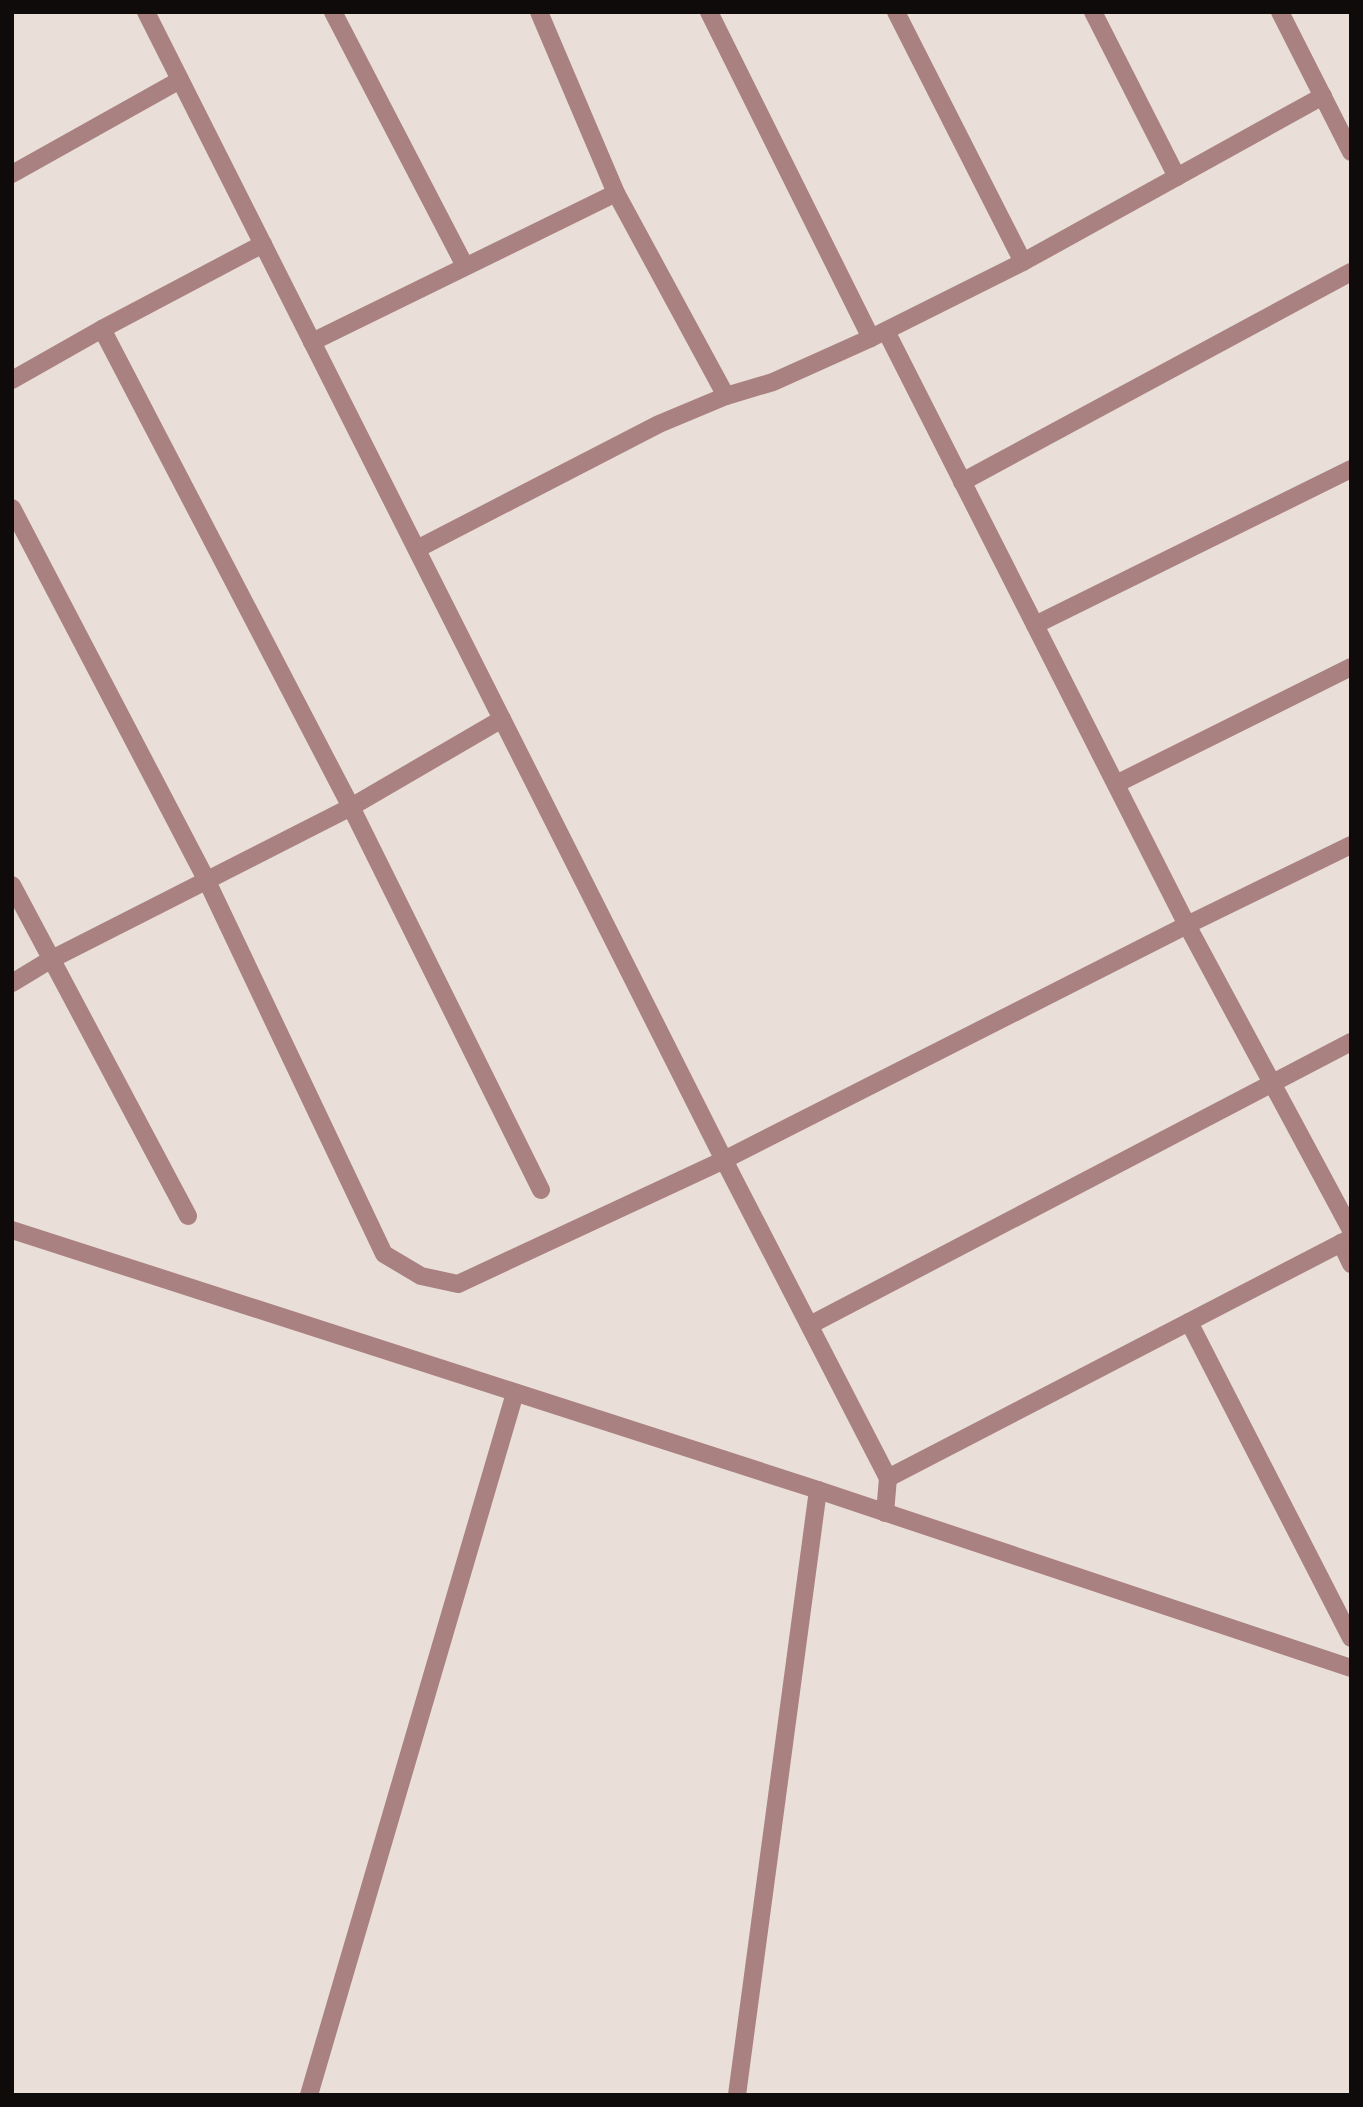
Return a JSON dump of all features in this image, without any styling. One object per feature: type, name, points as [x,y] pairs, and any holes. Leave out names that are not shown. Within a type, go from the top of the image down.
[{"type":"street","points":[[146,12],[724,1160],[888,1478],[885,1513]]},
{"type":"street","points":[[333,12],[465,266]]},
{"type":"street","points":[[539,12],[616,193],[726,396]]},
{"type":"street","points":[[709,12],[878,335],[962,482],[1187,925],[1272,1083],[1347,1237],[1351,1264]]},
{"type":"street","points":[[896,12],[1023,262]]},
{"type":"street","points":[[1093,12],[1177,177]]},
{"type":"street","points":[[1280,12],[1351,152]]},
{"type":"street","points":[[12,174],[180,80]]},
{"type":"street","points":[[417,549],[659,424],[726,396],[773,382],[878,335],[1023,262],[1323,96]]},
{"type":"street","points":[[312,342],[616,193]]},
{"type":"street","points":[[12,380],[263,244]]},
{"type":"street","points":[[962,482],[1351,272]]},
{"type":"street","points":[[102,329],[351,807],[541,1190]]},
{"type":"street","points":[[1035,625],[1351,469]]},
{"type":"street","points":[[12,508],[206,879],[384,1254],[421,1276],[458,1284],[724,1160],[1187,925],[1351,845]]},
{"type":"street","points":[[1116,784],[1351,667]]},
{"type":"street","points":[[12,983],[50,960],[206,879],[351,807],[502,719]]},
{"type":"street","points":[[12,885],[188,1216]]},
{"type":"street","points":[[810,1325],[1351,1042]]},
{"type":"street","points":[[12,1230],[818,1490],[1351,1668]]},
{"type":"street","points":[[888,1478],[1347,1237]]},
{"type":"street","points":[[1189,1322],[1351,1638]]},
{"type":"street","points":[[309,2095],[515,1393]]},
{"type":"street","points":[[737,2095],[818,1490]]}]
